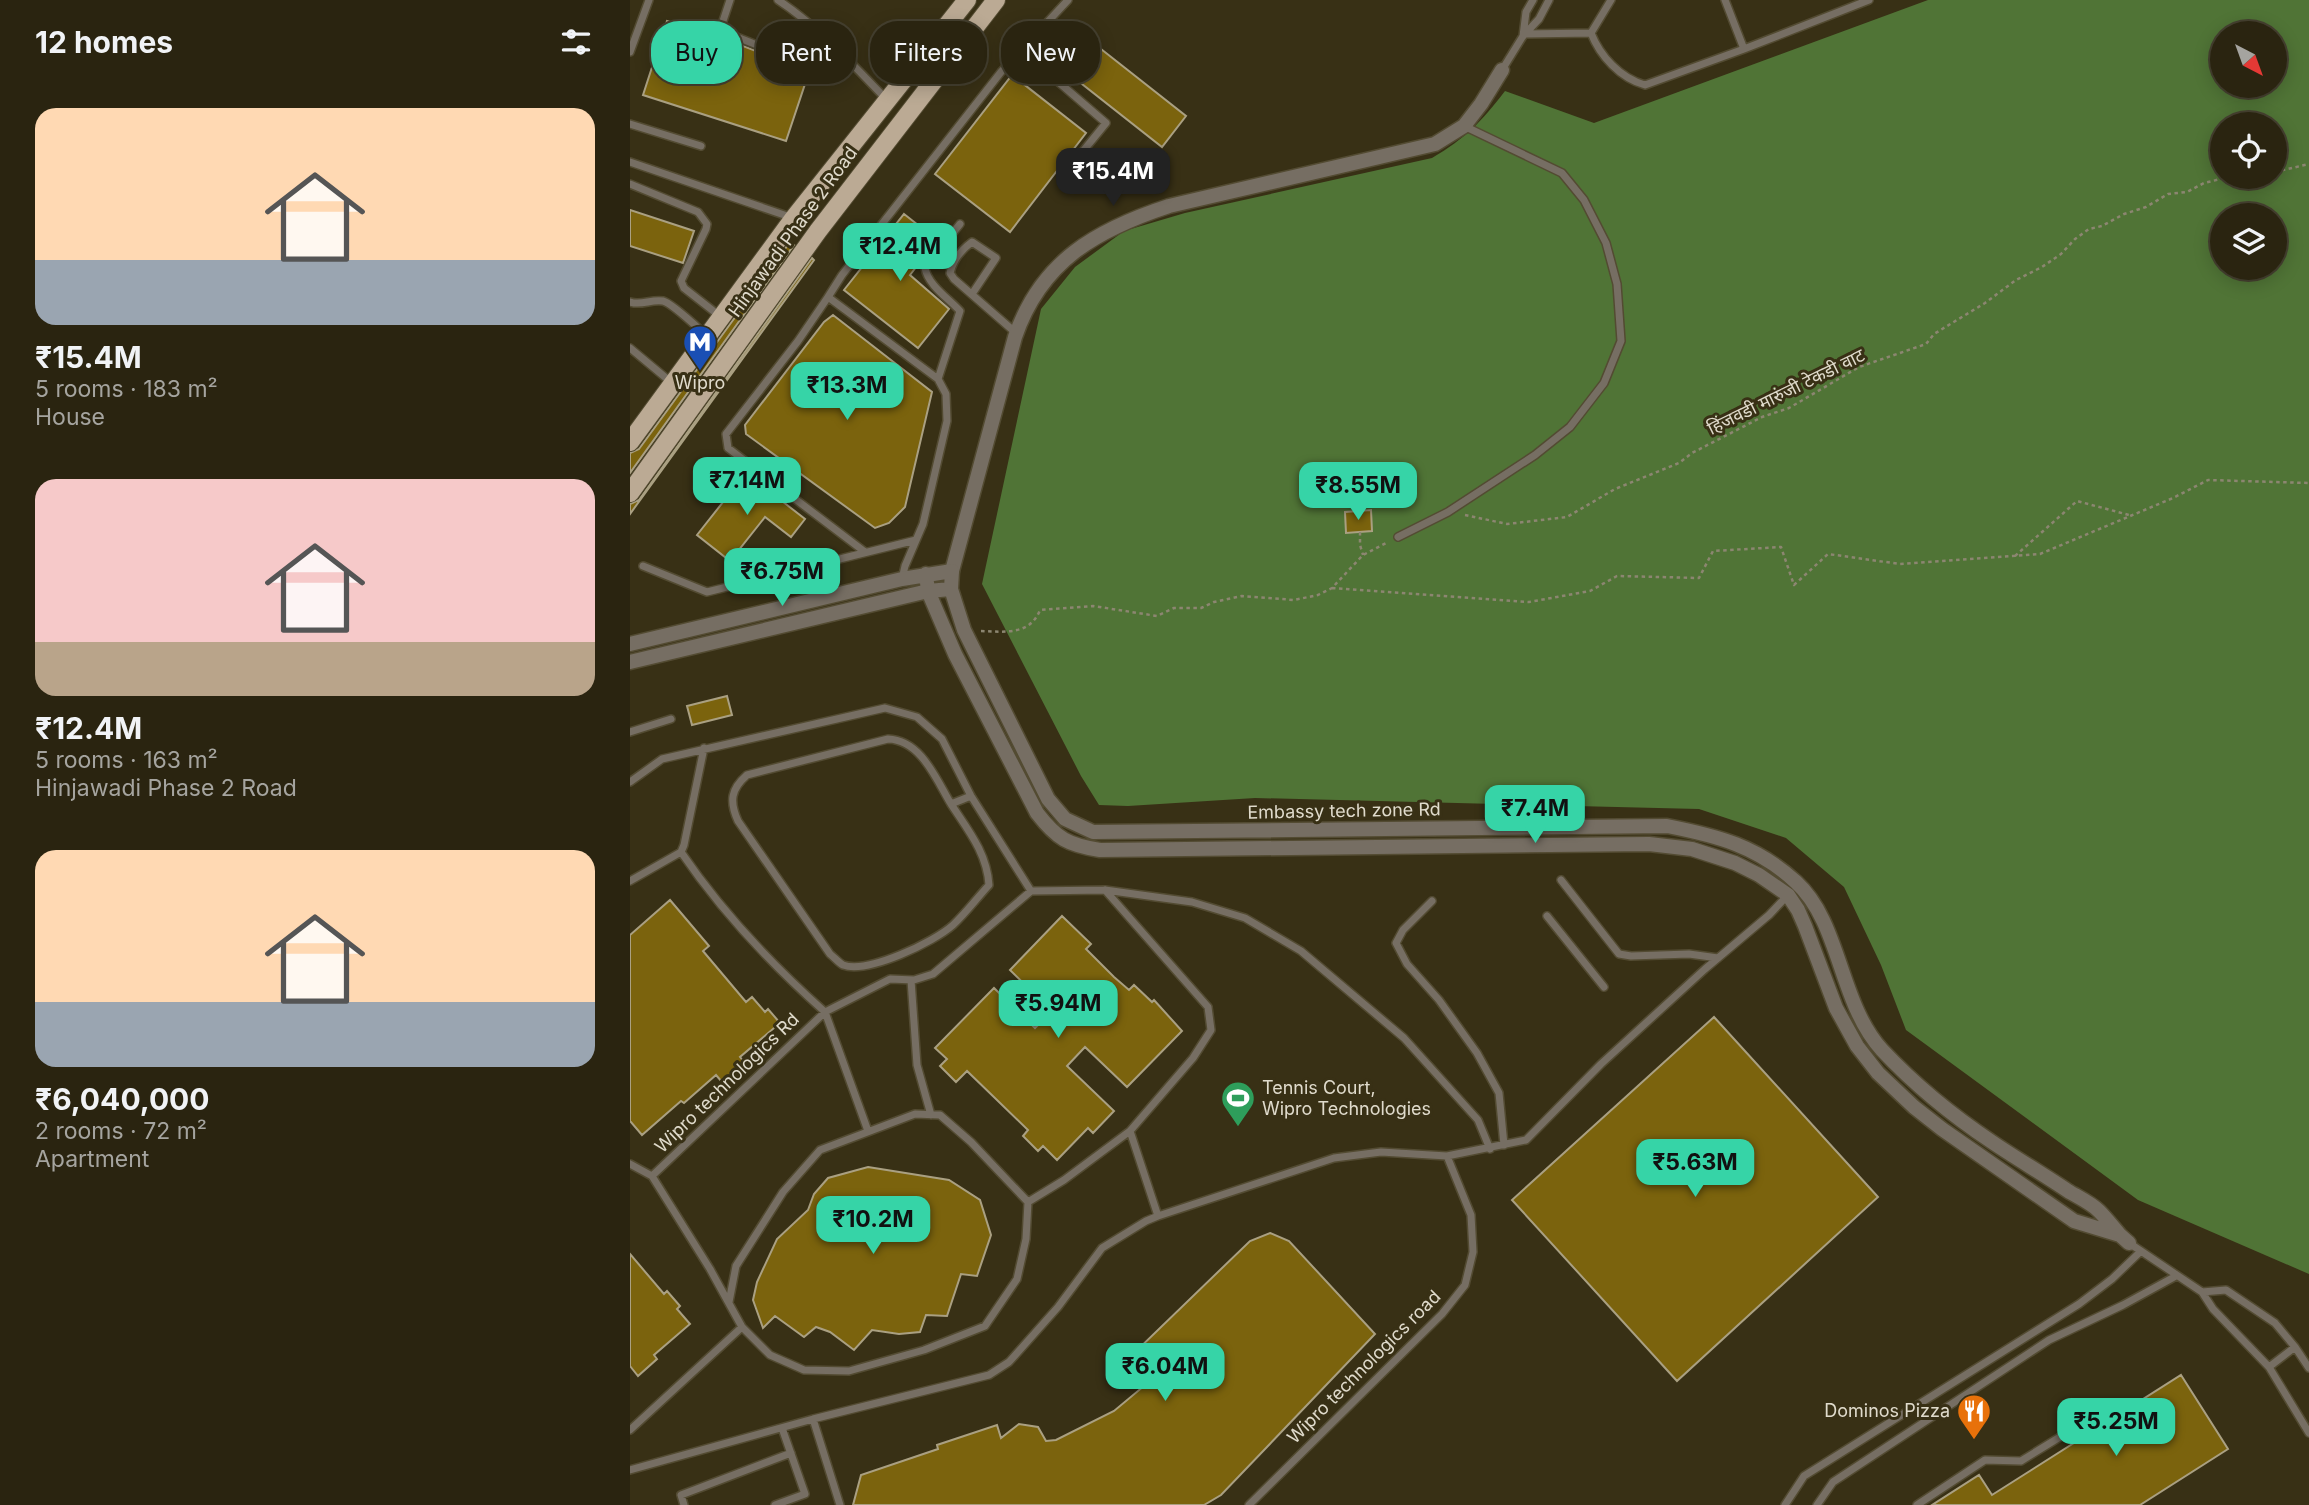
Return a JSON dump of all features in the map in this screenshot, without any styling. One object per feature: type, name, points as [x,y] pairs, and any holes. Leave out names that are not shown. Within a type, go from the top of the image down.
[{"type":"main road","name":"Hinjawadi Phase 2 Road","points":[[630,442],[793,219],[967,0]]},
{"type":"main road","name":"Hinjawadi Phase 2 Road","points":[[630,493],[818,231],[996,0]]},
{"type":"street","points":[[630,662],[928,591],[951,589],[952,570],[1016,334],[1033,295],[1050,274],[1100,234],[1119,224],[1169,206],[1435,144],[1464,126],[1502,70]]},
{"type":"street","points":[[630,645],[902,579],[952,570]]},
{"type":"street","points":[[926,574],[928,591],[955,654],[1037,813],[1062,840],[1075,846],[1100,850],[1674,845],[1735,863],[1759,875],[1788,895],[1805,926],[1836,1008],[1857,1046],[1878,1073],[1913,1107],[2074,1221],[2129,1244]]},
{"type":"street","name":"Embassy tech zone Rd","points":[[951,589],[964,630],[1048,799],[1065,818],[1093,832],[1667,825],[1715,836],[1756,852],[1799,885],[1813,902],[1853,1000],[1872,1037],[1883,1051],[1940,1102],[2012,1155],[2098,1209],[2129,1244]]},
{"type":"street","points":[[2000,1171],[2012,1155]]},
{"type":"lane","points":[[630,52],[649,0]]},
{"type":"lane","points":[[730,0],[721,27],[724,32],[756,45]]},
{"type":"lane","points":[[778,0],[849,62],[888,102]]},
{"type":"lane","points":[[1047,21],[1068,0]]},
{"type":"lane","points":[[1524,35],[1526,12],[1533,0]]},
{"type":"lane","points":[[1502,70],[1524,35],[1539,19],[1549,0]]},
{"type":"lane","points":[[1591,33],[1611,0]]},
{"type":"lane","points":[[1725,0],[1744,49]]},
{"type":"lane","points":[[1591,33],[1604,57],[1621,72],[1645,85],[1869,0]]},
{"type":"lane","points":[[1524,35],[1591,33]]},
{"type":"lane","points":[[865,552],[728,448],[726,434],[798,341],[842,275],[1001,73]]},
{"type":"lane","points":[[1061,84],[1106,123],[1066,172]]},
{"type":"lane","points":[[630,124],[701,146]]},
{"type":"lane","points":[[1398,537],[1448,512],[1535,455],[1570,428],[1604,383],[1621,341],[1617,284],[1606,243],[1584,200],[1562,173],[1464,126]]},
{"type":"lane","points":[[630,162],[793,219]]},
{"type":"lane","points":[[630,184],[698,212],[705,219],[706,229],[681,281],[684,288],[721,318]]},
{"type":"lane","points":[[938,379],[960,311],[934,285],[925,268],[960,224]]},
{"type":"lane","points":[[972,295],[996,258],[972,242],[963,248],[952,264],[950,273],[972,295],[1016,334]]},
{"type":"lane","points":[[828,297],[938,379],[946,394],[947,421],[923,524],[902,579]]},
{"type":"lane","points":[[630,302],[638,305],[651,301],[668,303],[707,337]]},
{"type":"lane","points":[[630,348],[672,383]]},
{"type":"lane","points":[[643,566],[707,592],[916,540]]},
{"type":"lane","points":[[630,782],[662,759],[704,748],[885,708],[917,717],[942,738],[971,796],[1031,891],[1105,890],[1192,902],[1245,918],[1301,951],[1404,1038],[1478,1120],[1490,1149]]},
{"type":"lane","points":[[630,732],[671,719]]},
{"type":"lane","points":[[888,739],[900,739],[913,746],[951,804],[976,841],[988,866],[989,885],[950,927],[919,947],[861,965],[843,965],[830,954],[738,821],[732,807],[732,793],[747,775],[888,739]]},
{"type":"lane","points":[[630,881],[681,852],[704,748]]},
{"type":"lane","points":[[951,804],[971,796]]},
{"type":"lane","points":[[681,852],[710,895],[776,967],[825,1012],[868,1131]]},
{"type":"lane","points":[[1560,880],[1619,954],[1689,954],[1718,958]]},
{"type":"lane","points":[[630,1470],[813,1419],[989,1375],[1009,1362],[1058,1307],[1102,1248],[1158,1216],[1334,1158],[1381,1152],[1447,1156],[1526,1140],[1601,1064],[1769,915],[1799,885]]},
{"type":"lane","points":[[1028,1202],[1064,1180],[1130,1131],[1193,1058],[1211,1030],[1208,1007],[1105,890]]},
{"type":"lane","name":"Wipro technologics Rd","points":[[652,1177],[825,1012],[890,979],[911,980],[933,974],[1031,891]]},
{"type":"lane","points":[[1432,901],[1403,930],[1396,943],[1407,964],[1439,1000],[1476,1053],[1499,1093],[1504,1145]]},
{"type":"lane","points":[[1547,916],[1604,987]]},
{"type":"lane","points":[[911,980],[917,1065],[931,1115]]},
{"type":"lane","points":[[630,1164],[652,1177],[743,1327],[770,1355],[804,1370],[849,1371],[924,1350],[985,1326],[1017,1279],[1026,1239],[1028,1202],[971,1142],[940,1115],[915,1114],[820,1150],[783,1192],[736,1266],[729,1302]]},
{"type":"lane","points":[[1130,1131],[1158,1216]]},
{"type":"lane","name":"Wipro technologics road","points":[[1249,1505],[1442,1314],[1465,1285],[1473,1252],[1471,1215],[1447,1156]]},
{"type":"lane","points":[[1785,1505],[1804,1476],[2080,1304],[2112,1279],[2129,1244],[2202,1292],[2213,1309],[2269,1367],[2309,1433]]},
{"type":"lane","points":[[1817,1505],[1833,1482],[2049,1340],[2176,1276]]},
{"type":"lane","points":[[2202,1292],[2227,1290],[2275,1324],[2309,1368]]},
{"type":"lane","points":[[630,1430],[743,1327]]},
{"type":"lane","points":[[2269,1367],[2295,1347]]},
{"type":"lane","points":[[813,1419],[840,1505]]},
{"type":"lane","points":[[782,1428],[809,1505]]},
{"type":"lane","points":[[1917,1505],[1985,1460],[2021,1461],[2073,1429]]},
{"type":"lane","points":[[684,1505],[681,1495],[791,1453]]},
{"type":"lane","points":[[775,1505],[805,1494]]},
{"type":"path","points":[[2287,169],[2309,164]]},
{"type":"path","name":"हिंजवडी मारुंजी टेकडी वाट","points":[[1448,512],[1507,524],[1567,517],[1615,489],[1679,463],[1692,453],[1762,417],[1789,408],[1858,367],[1926,344],[1934,334],[2061,254],[2089,229],[2146,208],[2168,194],[2187,192],[2210,182]]},
{"type":"path","points":[[1332,588],[1529,602],[1590,591],[1617,576],[1699,578],[1713,551],[1781,547],[1794,585],[1828,554],[1900,564],[2040,554],[2208,480],[2309,483]]},
{"type":"path","points":[[2015,556],[2077,501],[2130,516]]},
{"type":"path","points":[[1360,532],[1363,555]]},
{"type":"path","points":[[964,630],[997,632],[1026,629],[1036,621],[1041,610],[1049,608],[1093,606],[1157,616],[1174,608],[1201,608],[1214,602],[1242,596],[1294,600],[1318,595],[1332,588],[1363,555],[1398,537]]},
{"type":"green space","points":[[1928,0],[2309,0],[2309,1274],[2138,1200],[1906,1030],[1881,965],[1844,887],[1786,838],[1699,809],[1255,798],[1128,806],[1099,805],[1081,776],[982,584],[1041,309],[1075,267],[1124,231],[1185,213],[1432,158],[1472,129],[1505,91],[1594,123]]},
{"type":"building","points":[[742,46],[756,51],[756,84],[805,84],[786,141],[643,95],[651,70],[651,84],[742,84]]},
{"type":"building","points":[[1100,48],[1186,116],[1162,147],[1082,84],[1100,84]]},
{"type":"building","points":[[1005,84],[1023,84],[1086,133],[1010,232],[935,174]]},
{"type":"building","points":[[630,210],[694,231],[683,263],[630,246]]},
{"type":"building","points":[[904,214],[937,240],[910,275],[949,309],[918,348],[844,290]]},
{"type":"building","points":[[790,242],[794,245],[630,473],[630,453],[639,449]]},
{"type":"building","points":[[812,258],[814,260],[630,514],[630,504],[639,500]]},
{"type":"building","points":[[833,315],[932,392],[905,507],[889,523],[875,528],[746,434],[745,425],[824,322]]},
{"type":"building","points":[[746,473],[805,519],[791,537],[765,517],[730,561],[697,535]]},
{"type":"building","points":[[1371,510],[1372,531],[1346,533],[1345,512]]},
{"type":"building","points":[[727,696],[732,715],[692,725],[687,706]]},
{"type":"building","points":[[670,900],[709,946],[703,951],[746,1002],[752,997],[765,1012],[768,1009],[780,1023],[740,1057],[744,1062],[722,1082],[716,1075],[642,1135],[630,1121],[630,935]]},
{"type":"building","points":[[1062,916],[1091,944],[1086,949],[1114,977],[1129,990],[1134,985],[1152,1002],[1154,1000],[1182,1031],[1127,1087],[1085,1047],[1067,1066],[1114,1111],[1093,1133],[1088,1128],[1057,1160],[1043,1146],[1038,1151],[1023,1136],[1028,1130],[967,1071],[956,1082],[940,1066],[947,1059],[935,1048],[994,988],[1035,1028],[1052,1011],[1010,970]]},
{"type":"building","points":[[1714,1017],[1878,1197],[1677,1381],[1512,1200]]},
{"type":"building","points":[[868,1167],[949,1180],[980,1200],[991,1235],[977,1276],[961,1274],[947,1316],[926,1315],[920,1332],[899,1334],[872,1330],[854,1350],[830,1332],[816,1327],[804,1337],[775,1316],[763,1328],[753,1300],[757,1282],[777,1239],[808,1210],[814,1194],[828,1178]]},
{"type":"building","points":[[1270,1233],[1289,1241],[1375,1334],[1221,1495],[1204,1505],[853,1505],[861,1475],[938,1449],[937,1445],[997,1425],[1001,1438],[1019,1424],[1038,1427],[1046,1441],[1056,1440],[1114,1411],[1144,1386],[1134,1376],[1130,1357],[1250,1241]]},
{"type":"building","points":[[630,1254],[664,1294],[667,1291],[680,1306],[677,1309],[690,1324],[654,1355],[657,1359],[638,1376],[630,1366]]},
{"type":"building","points":[[2181,1375],[2228,1449],[2140,1505],[1932,1505],[1979,1475],[1992,1495]]},
{"type":"place","name":"Wipro","points":[[700,372]]},
{"type":"place","name":"Tennis Court, Wipro Technologies","points":[[1238,1128]]},
{"type":"place","name":"Dominos Pizza","points":[[1974,1441]]}]
